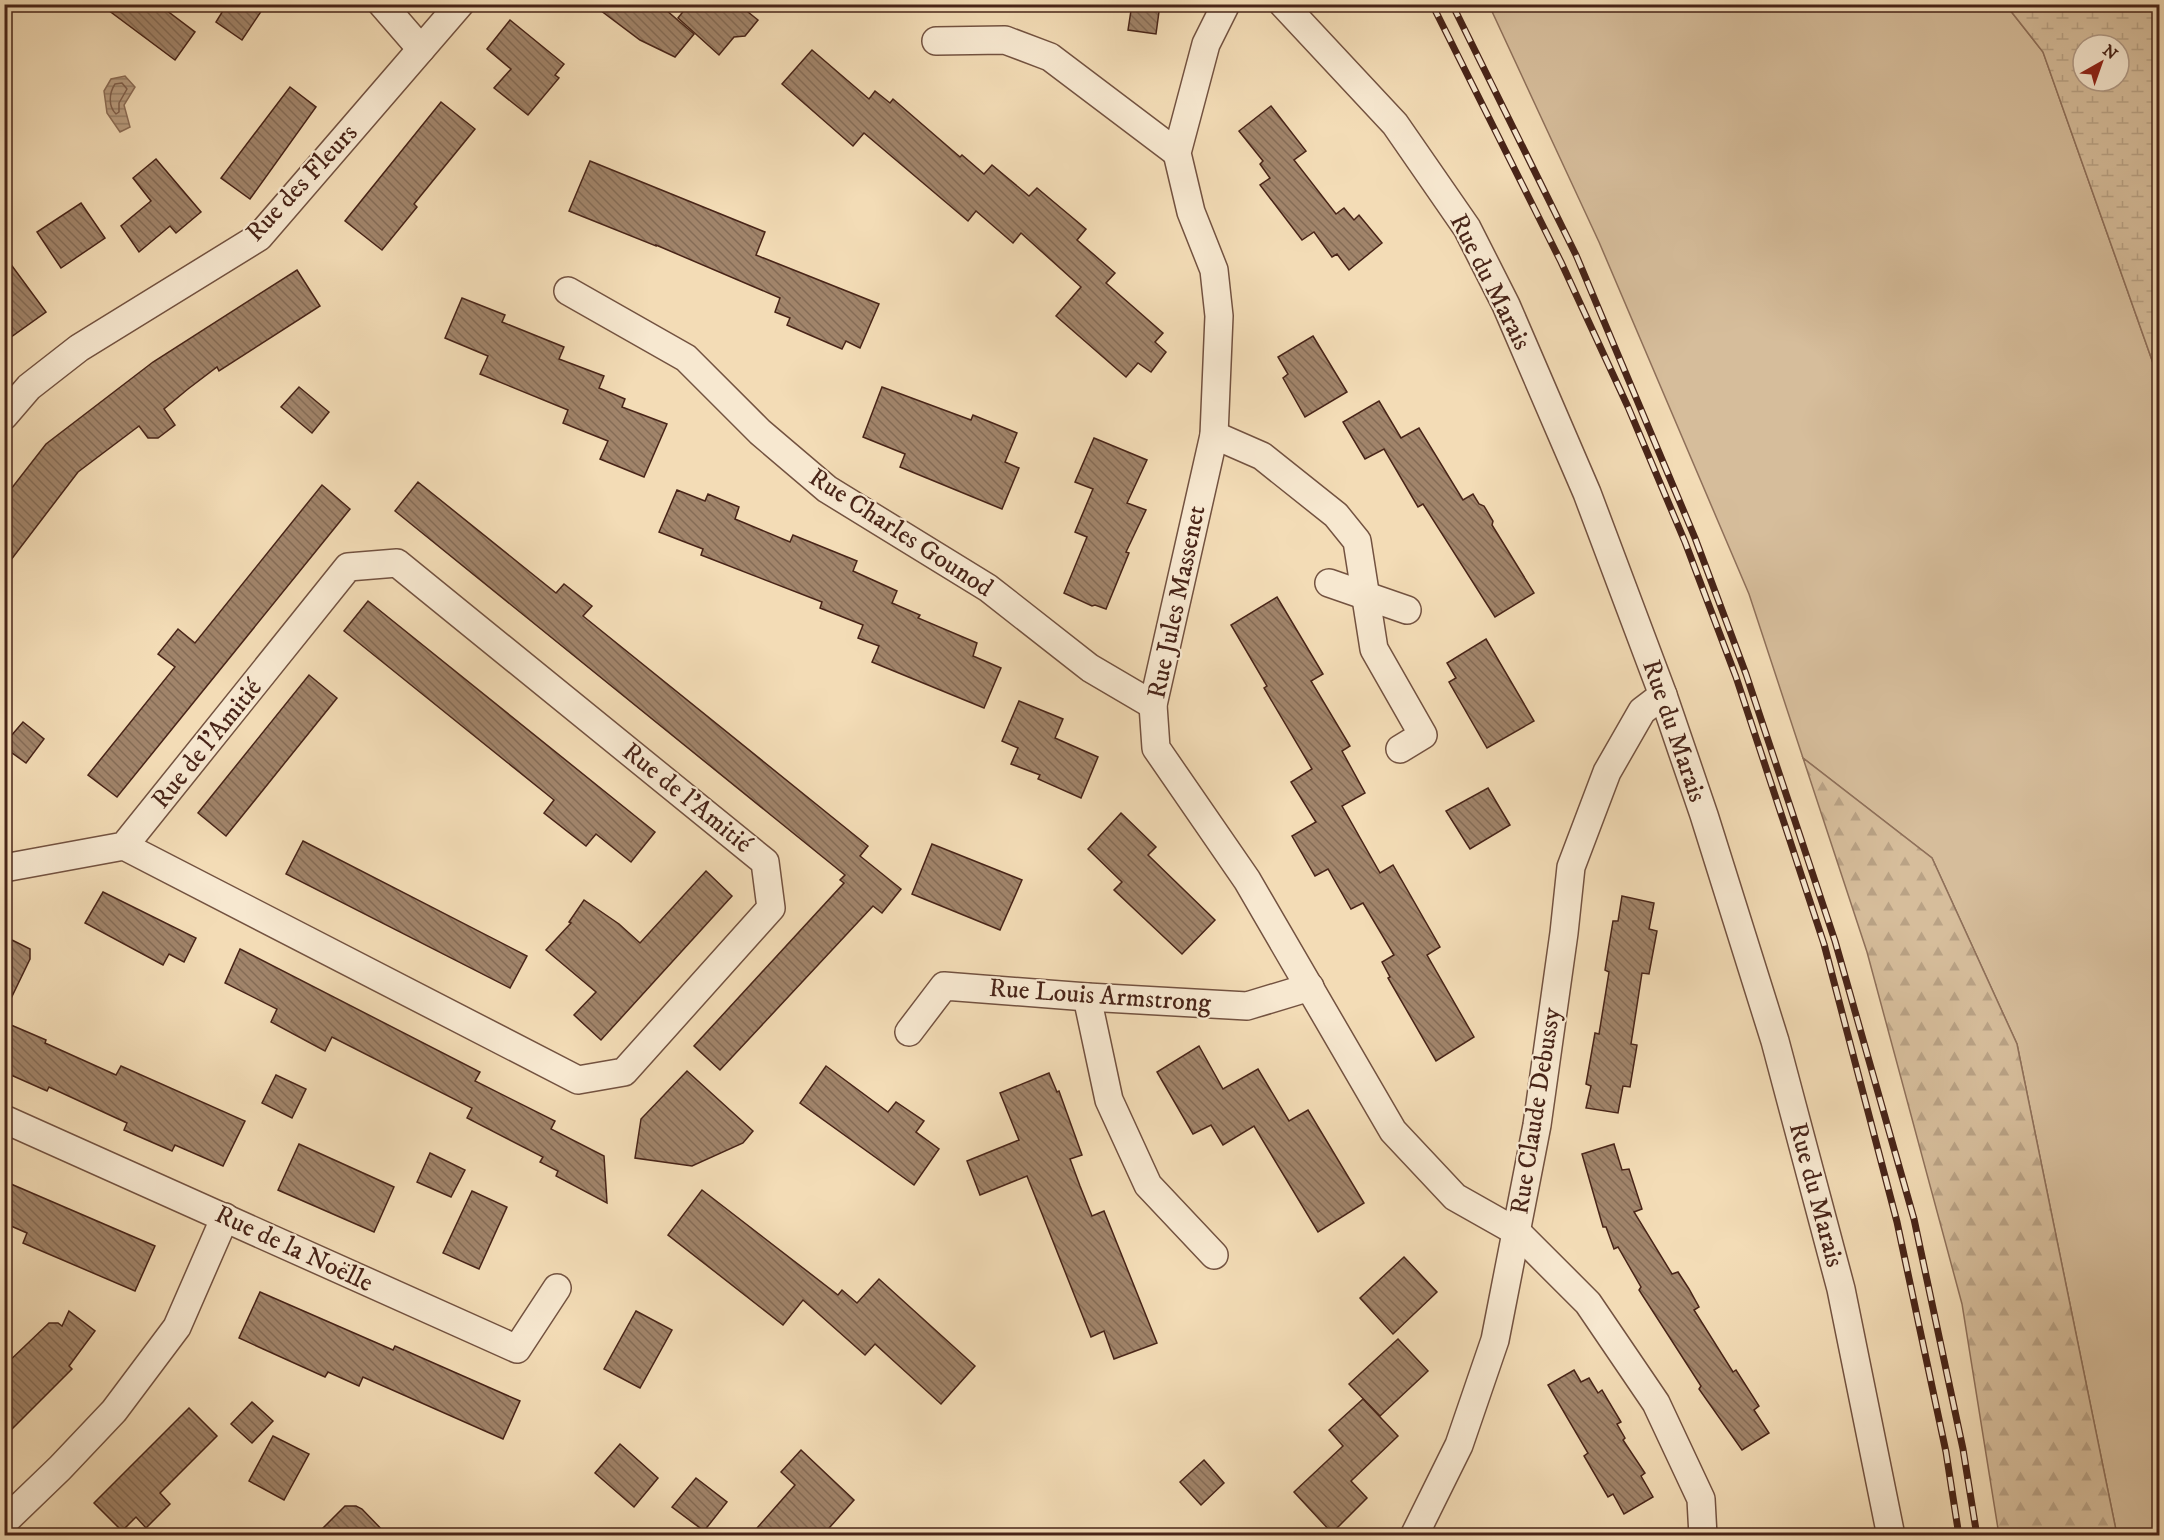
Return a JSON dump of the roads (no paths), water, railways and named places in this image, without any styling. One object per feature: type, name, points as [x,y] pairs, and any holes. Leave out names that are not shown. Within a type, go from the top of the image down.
[{"type":"street","points":[[382,4],[421,49]]},
{"type":"street","name":"Rue des Fleurs","points":[[4,417],[29,387],[79,348],[259,237],[460,4]]},
{"type":"street","name":"Rue Jules Massenet","points":[[1226,4],[1206,44],[1177,153],[1191,212],[1214,270],[1219,316],[1214,435],[1154,705],[1156,748],[1247,880],[1393,1131],[1455,1197],[1517,1232],[1588,1303],[1656,1403],[1701,1500],[1703,1536]]},
{"type":"street","name":"Rue du Marais","points":[[1283,4],[1395,124],[1467,228],[1506,305],[1587,493],[1663,695],[1704,814],[1775,1041],[1841,1289],[1891,1536]]},
{"type":"street","points":[[936,41],[1005,40],[1050,57],[1177,153]]},
{"type":"street","name":"Rue Charles Gounod","points":[[568,291],[686,358],[760,432],[827,489],[988,588],[1090,668],[1154,705]]},
{"type":"street","points":[[1214,435],[1262,456],[1336,514],[1357,541],[1374,649],[1423,735],[1400,749]]},
{"type":"street","name":"Rue de l'Amitié","points":[[397,563],[765,862],[771,908],[624,1072],[578,1080],[124,846],[348,567],[397,563]]},
{"type":"street","points":[[1329,583],[1407,610]]},
{"type":"street","name":"Rue Claude Debussy","points":[[1414,1536],[1459,1445],[1495,1340],[1537,1125],[1571,867],[1607,772],[1642,711],[1663,695]]},
{"type":"street","points":[[4,868],[124,846]]},
{"type":"street","name":"Rue Louis Armstrong","points":[[909,1032],[944,986],[1248,1006],[1310,987]]},
{"type":"street","points":[[1087,997],[1109,1100],[1148,1185],[1214,1255]]},
{"type":"street","name":"Rue de la Noëlle","points":[[4,1119],[517,1349],[557,1288]]},
{"type":"street","points":[[4,1522],[114,1411],[177,1327],[225,1217]]},
{"type":"water","points":[[125,76],[135,87],[124,105],[130,127],[120,132],[107,113],[104,91],[111,79]]},
{"type":"railway","points":[[1432,4],[1561,262],[1628,407],[1685,542],[1736,677],[1824,944],[1897,1222],[1946,1452],[1959,1536]]},
{"type":"railway","points":[[1452,4],[1576,255],[1695,538],[1746,674],[1835,941],[1914,1219],[1963,1449],[1977,1536]]}]
